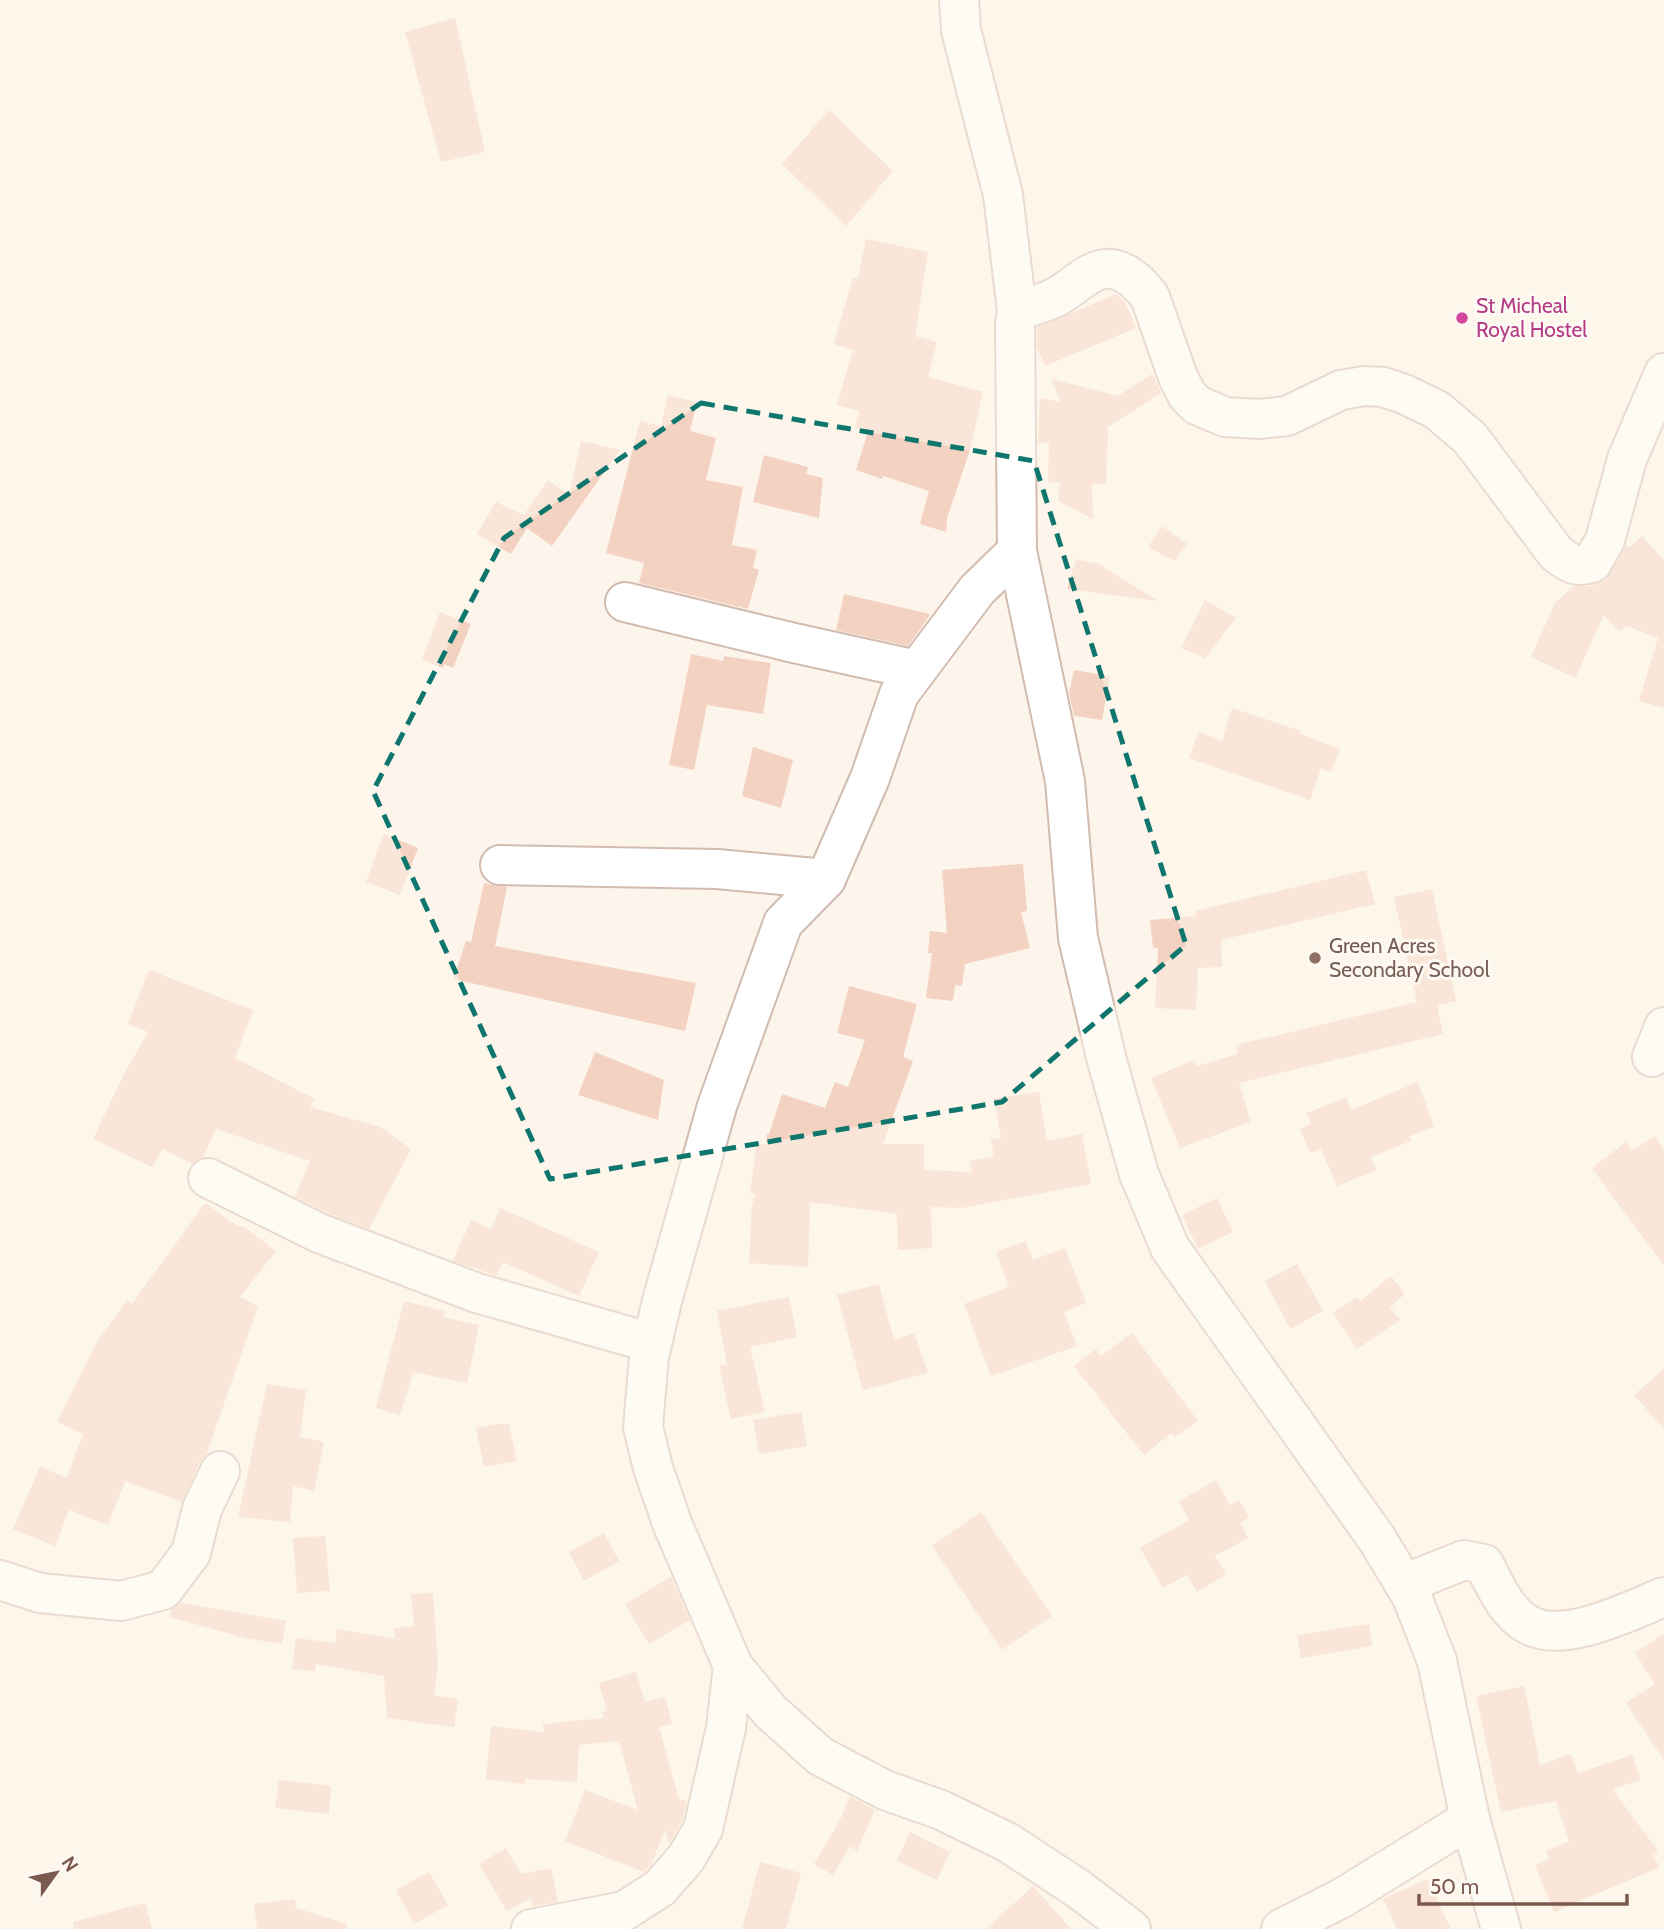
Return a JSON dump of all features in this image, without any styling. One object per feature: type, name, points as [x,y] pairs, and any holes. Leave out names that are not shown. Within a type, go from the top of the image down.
[{"type":"street","points":[[959,0],[961,30],[1003,195],[1017,311],[1017,551],[1065,781],[1078,938],[1107,1061],[1139,1174],[1170,1248],[1377,1539],[1412,1597],[1437,1661],[1470,1819],[1501,1929]]},
{"type":"street","points":[[1017,311],[1057,297],[1100,270],[1111,269],[1126,274],[1142,286],[1150,297],[1178,377],[1197,405],[1225,416],[1259,419],[1287,416],[1342,390],[1364,386],[1383,387],[1404,394],[1437,410],[1470,438],[1556,553],[1569,564],[1579,566],[1592,563],[1605,540],[1627,459],[1664,373]]},
{"type":"street","points":[[1017,551],[977,590],[900,694],[870,778],[826,879],[783,923],[717,1106],[652,1343],[643,1427],[653,1468],[673,1523],[733,1666],[770,1711],[820,1756],[885,1790],[941,1810],[1007,1842],[1080,1890],[1131,1929]]},
{"type":"street","points":[[625,602],[918,670]]},
{"type":"street","points":[[500,865],[717,869],[826,879]]},
{"type":"street","points":[[208,1178],[319,1233],[477,1293],[652,1343]]},
{"type":"street","points":[[0,1580],[40,1593],[121,1601],[163,1590],[191,1553],[202,1509],[220,1471]]},
{"type":"street","points":[[1404,1584],[1464,1560],[1484,1564],[1504,1602],[1527,1624],[1544,1630],[1571,1630],[1615,1617],[1664,1597]]},
{"type":"street","points":[[531,1929],[624,1911],[660,1888],[686,1858],[703,1829],[726,1728],[733,1666]]},
{"type":"street","points":[[1281,1929],[1342,1898],[1470,1819]]},
{"type":"highlighted area","points":[[701,403],[1034,461],[1186,945],[1002,1102],[550,1179],[373,791],[504,538]]},
{"type":"building","points":[[455,18],[485,152],[441,162],[405,32]]},
{"type":"building","points":[[829,110],[893,171],[846,226],[782,164]]},
{"type":"building","points":[[866,239],[928,252],[915,336],[937,342],[928,377],[983,392],[970,450],[947,518],[946,532],[920,524],[929,491],[856,470],[868,432],[855,428],[859,411],[837,405],[853,350],[834,344],[853,278],[858,279]]},
{"type":"building","points":[[1116,294],[1125,302],[1136,328],[1045,366],[1037,347],[1037,328]]},
{"type":"building","points":[[1152,374],[1161,393],[1108,427],[1106,484],[1092,484],[1093,519],[1058,501],[1060,483],[1048,482],[1049,443],[1038,442],[1040,398],[1061,402],[1051,379],[1118,396]]},
{"type":"building","points":[[668,395],[697,402],[690,431],[716,438],[706,480],[743,487],[732,545],[757,550],[753,568],[759,570],[748,609],[639,583],[644,563],[606,553],[640,421],[661,426]]},
{"type":"building","points":[[581,441],[620,450],[552,546],[527,528],[511,554],[477,534],[496,502],[524,515],[548,480],[569,495]]},
{"type":"building","points":[[764,455],[808,467],[806,474],[823,478],[819,518],[753,502]]},
{"type":"building","points":[[1162,526],[1187,544],[1175,561],[1148,547]]},
{"type":"building","points":[[1642,536],[1664,560],[1664,708],[1639,701],[1658,638],[1627,626],[1619,631],[1604,615],[1575,678],[1531,657],[1555,603],[1574,586],[1591,586],[1606,580],[1626,546],[1630,547]]},
{"type":"building","points":[[1076,559],[1099,564],[1158,601],[1067,589]]},
{"type":"building","points":[[844,594],[930,614],[908,646],[836,630]]},
{"type":"building","points":[[1205,600],[1236,618],[1205,658],[1181,648]]},
{"type":"building","points":[[440,612],[471,624],[453,668],[444,664],[443,668],[422,660]]},
{"type":"building","points":[[691,654],[723,661],[724,656],[771,663],[763,714],[707,705],[694,770],[669,765]]},
{"type":"building","points":[[1074,670],[1110,676],[1102,720],[1074,716],[1069,693]]},
{"type":"building","points":[[1232,708],[1301,731],[1300,734],[1340,749],[1331,772],[1321,768],[1310,800],[1189,758],[1198,732],[1222,741]]},
{"type":"building","points":[[753,747],[793,760],[781,808],[742,796]]},
{"type":"building","points":[[384,834],[418,848],[400,895],[366,882]]},
{"type":"building","points":[[1023,864],[1027,911],[1021,912],[1030,948],[965,964],[962,986],[955,985],[953,1001],[926,998],[932,953],[928,953],[930,931],[947,933],[942,870]]},
{"type":"building","points":[[1366,870],[1375,904],[1221,940],[1222,967],[1198,968],[1196,1010],[1155,1008],[1158,948],[1153,948],[1150,920],[1196,916],[1195,911]]},
{"type":"building","points":[[484,883],[507,887],[495,946],[696,983],[685,1031],[453,979],[466,941],[471,942]]},
{"type":"building","points":[[1432,889],[1456,1001],[1437,1005],[1443,1034],[1239,1083],[1251,1122],[1180,1148],[1151,1078],[1194,1060],[1197,1066],[1238,1054],[1236,1045],[1417,1002],[1394,897]]},
{"type":"building","points":[[149,970],[253,1010],[235,1058],[315,1099],[310,1107],[380,1127],[411,1149],[369,1229],[295,1197],[310,1161],[216,1129],[203,1157],[192,1164],[163,1149],[152,1167],[93,1139],[124,1074],[148,1032],[128,1024]]},
{"type":"building","points":[[849,986],[917,1004],[903,1057],[913,1061],[883,1144],[924,1144],[924,1170],[972,1172],[969,1161],[994,1157],[991,1139],[1001,1138],[994,1099],[1039,1092],[1047,1141],[1082,1134],[1091,1184],[962,1208],[931,1207],[932,1248],[898,1250],[897,1214],[810,1202],[808,1267],[749,1263],[755,1194],[750,1193],[757,1143],[766,1145],[767,1134],[782,1094],[825,1108],[835,1082],[848,1087],[865,1040],[837,1033]]},
{"type":"building","points":[[595,1052],[664,1080],[658,1120],[578,1095]]},
{"type":"building","points":[[1418,1082],[1434,1127],[1409,1136],[1411,1141],[1371,1157],[1376,1170],[1337,1186],[1321,1149],[1310,1153],[1300,1129],[1311,1124],[1307,1113],[1346,1097],[1351,1110]]},
{"type":"building","points":[[1655,1136],[1664,1150],[1664,1266],[1592,1168],[1626,1142],[1632,1150]]},
{"type":"building","points":[[1217,1198],[1233,1232],[1198,1249],[1182,1215]]},
{"type":"building","points":[[205,1203],[237,1226],[243,1226],[276,1251],[240,1297],[258,1306],[207,1453],[200,1462],[182,1502],[125,1481],[108,1525],[69,1510],[55,1546],[13,1529],[40,1467],[67,1478],[83,1434],[57,1422],[97,1342],[127,1300],[132,1304]]},
{"type":"building","points":[[500,1208],[599,1252],[579,1296],[503,1262],[497,1276],[453,1261],[471,1220],[491,1229]]},
{"type":"building","points":[[1026,1241],[1033,1260],[1065,1248],[1086,1303],[1064,1312],[1077,1346],[991,1376],[964,1304],[1009,1287],[996,1252]]},
{"type":"building","points":[[1297,1264],[1323,1311],[1290,1329],[1265,1281]]},
{"type":"building","points":[[1391,1276],[1405,1294],[1390,1307],[1400,1320],[1357,1349],[1333,1313],[1357,1297],[1360,1301]]},
{"type":"building","points":[[879,1284],[894,1340],[914,1333],[928,1373],[863,1390],[837,1295]]},
{"type":"building","points":[[789,1297],[797,1337],[750,1347],[765,1412],[731,1419],[719,1366],[727,1364],[717,1311]]},
{"type":"building","points":[[404,1301],[445,1311],[443,1317],[479,1325],[467,1383],[413,1372],[400,1415],[376,1408]]},
{"type":"building","points":[[1132,1333],[1198,1421],[1175,1437],[1171,1433],[1144,1455],[1074,1366],[1096,1349],[1101,1356]]},
{"type":"building","points":[[1664,1369],[1664,1429],[1634,1395]]},
{"type":"building","points":[[267,1384],[306,1390],[300,1437],[324,1442],[314,1491],[293,1486],[290,1522],[238,1517]]},
{"type":"building","points":[[801,1412],[807,1446],[759,1454],[753,1420]]},
{"type":"building","points":[[509,1424],[517,1461],[484,1467],[476,1428]]},
{"type":"building","points":[[1216,1480],[1230,1505],[1239,1500],[1249,1518],[1240,1523],[1248,1538],[1215,1556],[1226,1574],[1197,1592],[1187,1575],[1163,1588],[1140,1548],[1189,1520],[1179,1501]]},
{"type":"building","points":[[981,1512],[1052,1616],[1002,1650],[932,1546]]},
{"type":"building","points":[[604,1533],[619,1561],[584,1581],[569,1552]]},
{"type":"building","points":[[325,1536],[330,1591],[297,1593],[293,1538]]},
{"type":"building","points":[[671,1577],[690,1620],[649,1644],[625,1604]]},
{"type":"building","points":[[433,1593],[438,1663],[434,1695],[458,1699],[454,1727],[387,1718],[384,1676],[316,1664],[315,1671],[292,1669],[296,1638],[335,1643],[337,1629],[395,1639],[394,1628],[414,1626],[411,1594]]},
{"type":"building","points":[[181,1603],[286,1621],[282,1644],[245,1638],[170,1617],[172,1609]]},
{"type":"building","points":[[1369,1624],[1372,1646],[1301,1658],[1297,1635]]},
{"type":"building","points":[[1664,1634],[1664,1760],[1626,1703],[1655,1684],[1635,1653]]},
{"type":"building","points":[[636,1672],[645,1702],[665,1697],[672,1724],[659,1727],[679,1799],[687,1801],[682,1821],[669,1844],[665,1830],[651,1865],[644,1872],[565,1841],[585,1790],[638,1810],[619,1741],[579,1745],[577,1782],[525,1779],[525,1784],[486,1779],[491,1726],[544,1732],[543,1724],[604,1718],[602,1712],[607,1711],[599,1683]]},
{"type":"building","points":[[1524,1686],[1540,1765],[1571,1754],[1578,1773],[1632,1755],[1641,1780],[1612,1789],[1658,1851],[1652,1855],[1660,1867],[1554,1912],[1535,1865],[1549,1859],[1546,1851],[1569,1841],[1556,1801],[1501,1812],[1476,1696]]},
{"type":"building","points":[[279,1780],[331,1786],[329,1814],[275,1808]]},
{"type":"building","points":[[850,1796],[875,1810],[857,1851],[850,1846],[833,1875],[814,1864],[840,1820]]},
{"type":"building","points":[[910,1832],[950,1852],[937,1880],[897,1861]]},
{"type":"building","points":[[506,1848],[521,1874],[551,1868],[558,1902],[532,1906],[531,1898],[507,1911],[479,1864]]},
{"type":"building","points":[[760,1862],[801,1873],[786,1929],[742,1929]]},
{"type":"building","points":[[429,1872],[448,1905],[414,1924],[396,1890]]},
{"type":"building","points":[[1427,1879],[1451,1929],[1397,1929],[1383,1899]]},
{"type":"building","points":[[1033,1886],[1071,1929],[986,1929]]},
{"type":"building","points":[[295,1899],[296,1908],[347,1924],[346,1929],[257,1929],[254,1904]]},
{"type":"building","points":[[145,1903],[152,1929],[74,1929],[73,1922]]},
{"type":"place","name":"St Micheal Royal Hostel","points":[[1462,318]]},
{"type":"place","name":"Green Acres Secondary School","points":[[1315,958]]}]
